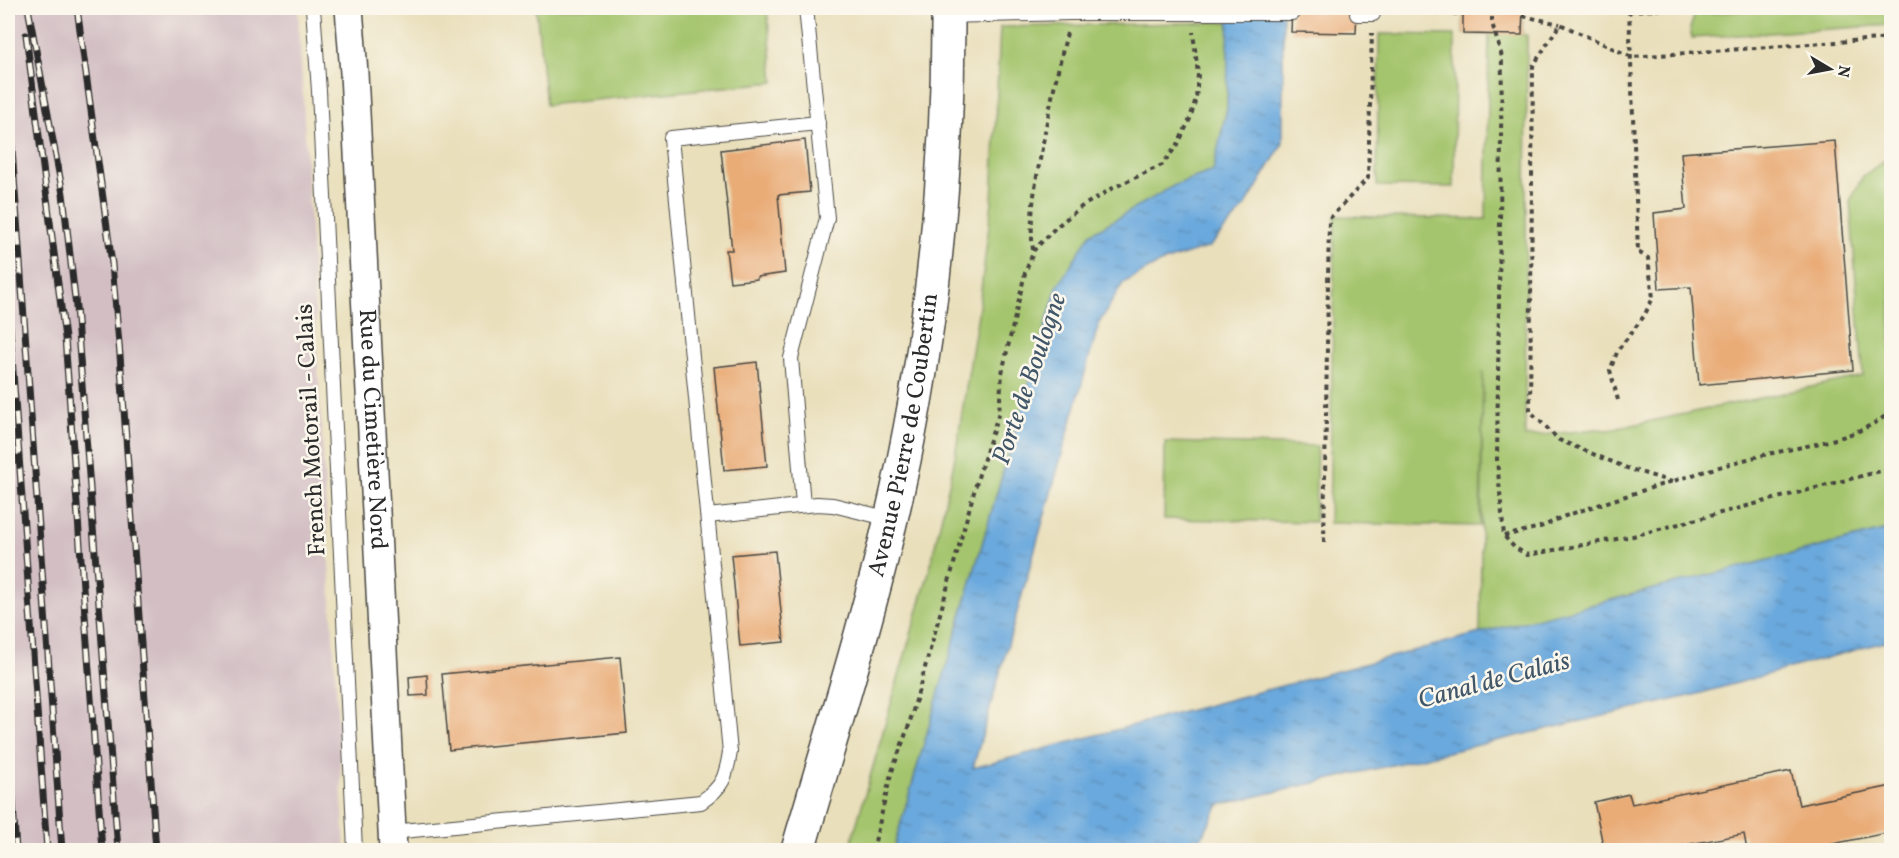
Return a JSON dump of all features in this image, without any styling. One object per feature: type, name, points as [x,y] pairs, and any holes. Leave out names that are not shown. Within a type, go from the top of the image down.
[{"type":"street","name":"Rue du Cimetière Nord","points":[[349,8],[393,841]]},
{"type":"street","name":"Avenue Pierre de Coubertin","points":[[798,850],[891,519],[914,407],[930,297],[946,119],[942,13]]},
{"type":"lane","name":"French Motorail - Calais","points":[[313,8],[319,91],[355,850]]},
{"type":"lane","points":[[803,505],[791,358],[827,218],[806,8]]},
{"type":"lane","points":[[942,13],[1292,13]]},
{"type":"lane","points":[[1357,14],[1373,14]]},
{"type":"lane","points":[[393,841],[701,802],[716,792],[727,775],[730,752],[671,138],[818,123]]},
{"type":"lane","points":[[708,516],[803,505],[833,505],[891,519]]},
{"type":"path","points":[[1492,8],[1492,23],[1502,57],[1497,460],[1504,536],[1514,548],[1527,555],[1633,536],[1892,468]]},
{"type":"path","points":[[1618,400],[1610,370],[1618,350],[1644,316],[1653,298],[1648,258],[1638,252],[1629,9],[1692,8]]},
{"type":"path","points":[[1034,250],[1031,230],[1036,182],[1049,107],[1071,13]]},
{"type":"path","points":[[873,850],[891,774],[909,725],[979,474],[999,412],[1004,365],[1025,273],[1034,250],[1055,228],[1081,207],[1113,188],[1162,165],[1178,144],[1190,119],[1196,98],[1197,13]]},
{"type":"path","points":[[1435,13],[1463,14]]},
{"type":"path","points":[[1324,542],[1329,219],[1368,178],[1373,14]]},
{"type":"path","points":[[1523,16],[1560,24],[1632,57],[1892,38]]},
{"type":"path","points":[[1560,24],[1533,66],[1530,411],[1559,440],[1627,468],[1672,482]]},
{"type":"path","points":[[1504,536],[1544,526],[1562,517],[1672,482],[1767,455],[1839,438],[1877,420],[1892,410]]},
{"type":"shaded area","points":[[8,8],[298,8],[345,850],[8,850]]},
{"type":"green space","points":[[536,8],[767,8],[774,82],[546,105]]},
{"type":"green space","points":[[1463,8],[1523,8],[1522,35],[1527,35],[1525,437],[1596,429],[1609,430],[1863,376],[1850,201],[1863,176],[1891,156],[1891,529],[1480,633],[1483,372],[1480,526],[1329,523],[1335,216],[1486,219],[1489,35],[1463,34]]},
{"type":"green space","points":[[1796,8],[1891,8],[1891,25],[1692,38],[1690,28],[1695,14]]},
{"type":"green space","points":[[1229,22],[1227,108],[1213,171],[1175,185],[1057,287],[893,850],[849,850],[930,568],[954,462],[978,314],[992,201],[1000,27]]},
{"type":"green space","points":[[1379,34],[1455,35],[1454,187],[1377,186]]},
{"type":"green space","points":[[1165,442],[1317,446],[1315,522],[1164,519]]},
{"type":"water","name":"Canal de Calais","points":[[1229,8],[1283,8],[1283,143],[1245,207],[1209,247],[1160,263],[1123,283],[1099,323],[973,768],[1480,633],[1891,529],[1891,640],[1694,695],[1219,805],[1195,850],[893,850],[1057,287],[1090,234],[1175,185],[1213,171],[1227,108]]},
{"type":"building","points":[[1292,8],[1357,8],[1356,33],[1291,32]]},
{"type":"building","points":[[1463,8],[1523,8],[1522,35],[1463,34]]},
{"type":"building","points":[[805,140],[810,192],[778,195],[785,273],[730,282],[726,250],[732,250],[721,150]]},
{"type":"building","points":[[1835,141],[1853,370],[1699,385],[1691,287],[1659,289],[1654,213],[1686,209],[1681,153]]},
{"type":"building","points":[[757,362],[767,466],[724,470],[714,367]]},
{"type":"building","points":[[775,551],[784,642],[740,646],[731,555]]},
{"type":"building","points":[[620,657],[627,733],[449,750],[442,674]]},
{"type":"building","points":[[427,675],[428,695],[410,696],[409,677]]},
{"type":"building","points":[[1791,771],[1799,805],[1892,786],[1892,832],[1803,850],[1747,850],[1744,834],[1658,850],[1604,850],[1594,802],[1629,794],[1632,804]]},
{"type":"railway","points":[[28,8],[63,194],[76,307],[118,850]]},
{"type":"railway","points":[[77,8],[112,264],[156,850]]},
{"type":"railway","points":[[26,35],[65,338],[102,850]]},
{"type":"railway","points":[[8,93],[62,850]]},
{"type":"railway","points":[[8,301],[47,850]]},
{"type":"railway","points":[[8,728],[16,850]]},
{"type":"water label","name":"Porte de Boulogne","points":[[1030,379]]}]
